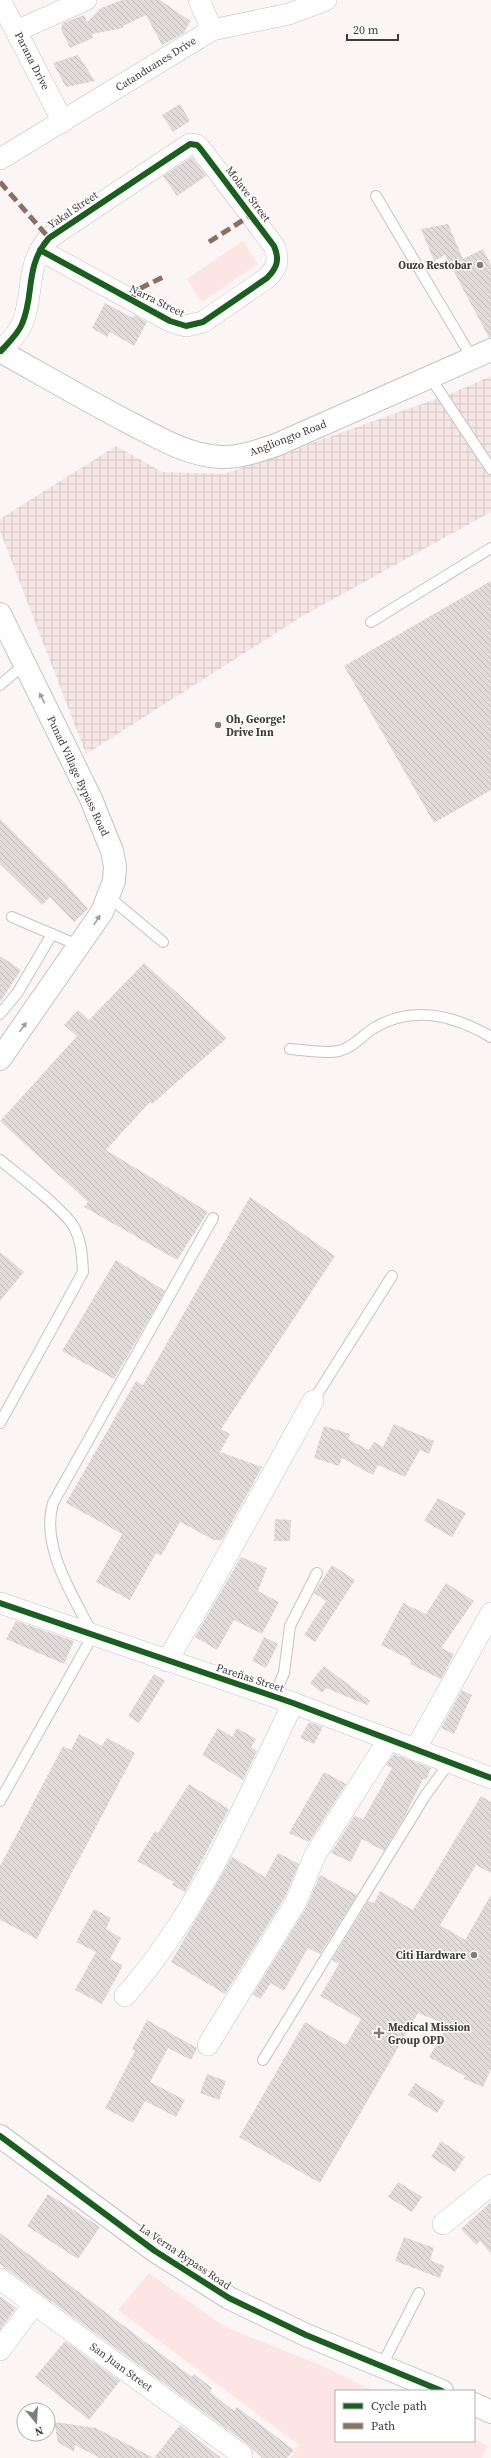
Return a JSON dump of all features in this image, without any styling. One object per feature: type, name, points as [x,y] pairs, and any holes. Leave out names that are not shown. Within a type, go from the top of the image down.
[{"type":"main road","name":"Angliongto Road","points":[[0,352],[100,408],[173,446],[195,454],[221,458],[247,454],[281,443],[481,354]]},
{"type":"main road","name":"Punad Village Bypass Road","points":[[0,614],[91,799],[106,834],[115,866],[109,897],[80,946],[0,1059]]},
{"type":"main road","name":"La Verna Bypass Road","points":[[0,2136],[193,2277],[266,2317],[440,2390]]},
{"type":"main road","points":[[475,2404],[491,2412]]},
{"type":"street","name":"Parana Drive","points":[[0,0],[63,122]]},
{"type":"street","points":[[16,31],[86,0]]},
{"type":"street","points":[[199,0],[212,30]]},
{"type":"street","name":"Catanduanes Drive","points":[[0,159],[63,122],[183,46],[212,30],[285,7],[326,0]]},
{"type":"street","name":"Yakal Street","points":[[0,352],[22,323],[32,271],[40,250],[49,238],[186,147],[194,144]]},
{"type":"street","name":"Molave Street","points":[[194,144],[200,148],[274,246],[278,262]]},
{"type":"street","name":"Narra Street","points":[[40,250],[170,321],[186,326],[203,322],[267,278],[274,270],[278,262]]},
{"type":"street","points":[[167,1661],[211,1586],[313,1401]]},
{"type":"street","name":"Pareñas Street","points":[[0,1603],[167,1661],[283,1699],[449,1763],[490,1775]]},
{"type":"street","points":[[415,1750],[491,1613]]},
{"type":"street","points":[[125,1996],[167,1945],[230,1836],[283,1699]]},
{"type":"street","points":[[208,2045],[296,1902],[315,1855],[389,1739]]},
{"type":"street","points":[[443,2224],[491,2185]]},
{"type":"street","name":"San Juan Street","points":[[0,2279],[242,2455]]},
{"type":"street","points":[[0,2350],[34,2304]]},
{"type":"lane","points":[[376,196],[481,354]]},
{"type":"lane","points":[[430,377],[491,469]]},
{"type":"lane","points":[[371,622],[491,548]]},
{"type":"lane","points":[[0,685],[25,664]]},
{"type":"lane","points":[[109,897],[163,942]]},
{"type":"lane","points":[[12,917],[80,946]]},
{"type":"lane","points":[[0,1014],[18,992],[52,934]]},
{"type":"lane","points":[[290,1049],[337,1051],[353,1046],[370,1030],[390,1018],[418,1013],[465,1025],[491,1037]]},
{"type":"lane","points":[[0,1160],[49,1201],[75,1227],[81,1246],[83,1272],[0,1423]]},
{"type":"lane","points":[[0,1801],[93,1635],[56,1554],[50,1532],[49,1516],[53,1503],[213,1218]]},
{"type":"lane","points":[[313,1401],[392,1276]]},
{"type":"lane","points":[[283,1699],[284,1673],[290,1626],[318,1573]]},
{"type":"lane","points":[[263,2060],[425,1796],[449,1763]]},
{"type":"lane","points":[[382,2365],[420,2293]]},
{"type":"shaded area","points":[[243,241],[258,264],[202,302],[187,279]]},
{"type":"shaded area","points":[[491,376],[491,512],[301,617],[86,754],[0,531],[0,519],[116,446],[162,472],[224,474],[450,394]]},
{"type":"shaded area","points":[[149,2273],[225,2327],[320,2365],[372,2390],[335,2390],[335,2442],[475,2442],[475,2440],[488,2446],[482,2458],[290,2458],[299,2445],[118,2310]]},
{"type":"building","points":[[122,0],[160,0],[190,21],[184,33],[162,45],[146,15],[123,26],[123,28],[92,34],[93,38],[70,48],[61,29],[63,23],[84,15],[87,22],[101,8]]},
{"type":"building","points":[[78,55],[95,81],[66,87],[53,63]]},
{"type":"building","points":[[180,104],[190,121],[173,132],[162,115]]},
{"type":"building","points":[[192,157],[206,176],[177,196],[163,176]]},
{"type":"building","points":[[448,224],[463,259],[483,249],[491,265],[491,338],[489,338],[445,255],[434,261],[421,229]]},
{"type":"building","points":[[105,303],[133,318],[134,315],[147,322],[134,346],[110,332],[107,337],[92,328]]},
{"type":"building","points":[[491,581],[491,790],[434,823],[344,666]]},
{"type":"building","points":[[0,819],[65,883],[88,909],[74,922],[50,897],[42,905],[0,864]]},
{"type":"building","points":[[0,956],[21,970],[0,1002]]},
{"type":"building","points":[[144,963],[227,1038],[152,1104],[150,1102],[106,1150],[208,1212],[177,1260],[84,1207],[88,1202],[0,1121],[77,1036],[64,1025],[78,1010],[89,1020]]},
{"type":"building","points":[[250,1197],[335,1256],[221,1429],[230,1434],[220,1452],[262,1467],[222,1540],[214,1540],[180,1522],[161,1556],[156,1553],[130,1600],[96,1582],[122,1534],[66,1503],[136,1381],[143,1385]]},
{"type":"building","points":[[0,1252],[24,1272],[0,1301]]},
{"type":"building","points":[[116,1260],[165,1291],[114,1379],[62,1351]]},
{"type":"building","points":[[394,1424],[434,1441],[429,1454],[420,1450],[405,1477],[378,1465],[373,1475],[342,1458],[339,1466],[314,1458],[324,1426],[350,1434],[348,1439],[369,1450],[374,1442],[383,1447]]},
{"type":"building","points":[[438,1498],[466,1513],[452,1537],[424,1521]]},
{"type":"building","points":[[275,1519],[291,1520],[290,1541],[274,1541]]},
{"type":"building","points":[[241,1557],[267,1568],[258,1591],[279,1602],[262,1634],[234,1620],[217,1650],[195,1637]]},
{"type":"building","points":[[332,1565],[355,1580],[315,1642],[304,1635],[326,1601],[314,1593]]},
{"type":"building","points":[[446,1583],[474,1601],[441,1648],[454,1654],[441,1679],[410,1664],[411,1660],[381,1645],[403,1603],[426,1614]]},
{"type":"building","points":[[16,1621],[74,1641],[64,1664],[6,1639]]},
{"type":"building","points":[[264,1637],[278,1644],[266,1668],[252,1661]]},
{"type":"building","points":[[324,1666],[370,1701],[367,1705],[326,1688],[322,1693],[310,1683]]},
{"type":"building","points":[[154,1674],[165,1681],[139,1723],[128,1716]]},
{"type":"building","points":[[462,1690],[472,1695],[454,1734],[441,1728]]},
{"type":"building","points":[[309,1722],[323,1727],[314,1744],[300,1738]]},
{"type":"building","points":[[218,1728],[232,1737],[237,1728],[256,1739],[251,1747],[257,1751],[243,1780],[202,1755]]},
{"type":"building","points":[[79,1734],[102,1746],[107,1738],[135,1753],[37,1939],[0,1920],[0,1866],[63,1746],[71,1750]]},
{"type":"building","points":[[394,1754],[431,1768],[426,1780],[423,1779],[405,1816],[384,1851],[362,1839],[351,1862],[331,1853],[355,1815],[363,1820],[392,1768],[386,1765]]},
{"type":"building","points":[[324,1772],[346,1784],[309,1842],[289,1833]]},
{"type":"building","points":[[189,1784],[229,1809],[185,1892],[172,1885],[174,1882],[137,1861],[155,1831],[158,1833]]},
{"type":"building","name":"Medical Mission Group OPD","points":[[481,1796],[491,1802],[491,1873],[476,1865],[440,1925],[465,1940],[491,1895],[491,2069],[483,2087],[464,2079],[465,2076],[429,2057],[448,2025],[418,2013],[320,2183],[239,2137],[305,2022],[346,2045],[361,2019],[320,1996],[339,1964],[332,1960],[368,1901],[374,1903],[380,1891],[413,1910]]},
{"type":"building","points":[[278,1853],[299,1864],[285,1897],[225,1994],[171,1962],[232,1857],[265,1877]]},
{"type":"building","points":[[320,1875],[357,1895],[320,1954],[308,1948],[284,1991],[271,1983],[260,1999],[253,1994],[306,1908]]},
{"type":"building","points":[[94,1909],[111,1918],[106,1929],[121,1938],[110,1959],[123,1965],[102,2004],[75,1990],[96,1952],[76,1942]]},
{"type":"building","points":[[147,2020],[197,2048],[191,2060],[168,2048],[150,2082],[185,2100],[176,2117],[145,2101],[133,2123],[105,2108],[135,2051],[132,2049]]},
{"type":"building","points":[[207,2074],[226,2081],[219,2100],[200,2093]]},
{"type":"building","points":[[415,2083],[445,2101],[437,2113],[408,2095]]},
{"type":"building","points":[[441,2141],[465,2157],[455,2172],[431,2157]]},
{"type":"building","points":[[398,2182],[422,2197],[412,2212],[388,2197]]},
{"type":"building","points":[[48,2194],[100,2227],[78,2259],[27,2226]]},
{"type":"building","points":[[491,2202],[491,2254],[480,2241],[476,2245],[461,2229]]},
{"type":"building","points":[[0,2233],[192,2377],[194,2374],[212,2388],[210,2392],[234,2411],[237,2407],[294,2450],[287,2458],[262,2458],[249,2445],[0,2264]]},
{"type":"building","points":[[404,2237],[434,2248],[430,2260],[444,2266],[440,2278],[395,2261]]},
{"type":"building","points":[[0,2296],[16,2308],[0,2330]]},
{"type":"building","points":[[65,2341],[120,2381],[89,2420],[35,2377]]},
{"type":"building","points":[[56,2422],[96,2428],[154,2458],[100,2458],[75,2445],[74,2452],[58,2442]]},
{"type":"building","points":[[180,2425],[221,2458],[154,2458]]},
{"type":"marked path","points":[[0,182],[49,238]]},
{"type":"marked path","points":[[209,242],[251,215]]},
{"type":"marked path","points":[[130,300],[141,288],[163,277]]},
{"type":"cycle path","points":[[1,351],[15,335],[22,324],[26,313],[36,259],[41,249],[49,238],[190,144],[197,145],[200,148],[274,246],[277,260],[273,271],[267,278],[203,322],[186,326],[170,321],[40,250]]},
{"type":"cycle path","points":[[0,1603],[293,1703],[491,1778]]},
{"type":"cycle path","points":[[0,2136],[155,2251],[229,2298],[306,2335],[440,2390]]},
{"type":"place","name":"Ouzo Restobar","points":[[480,265]]},
{"type":"place","name":"Oh, George! Drive Inn","points":[[218,725]]},
{"type":"place","name":"Citi Hardware","points":[[474,1955]]},
{"type":"place","name":"Medical Mission Group OPD","points":[[379,2033]]}]
